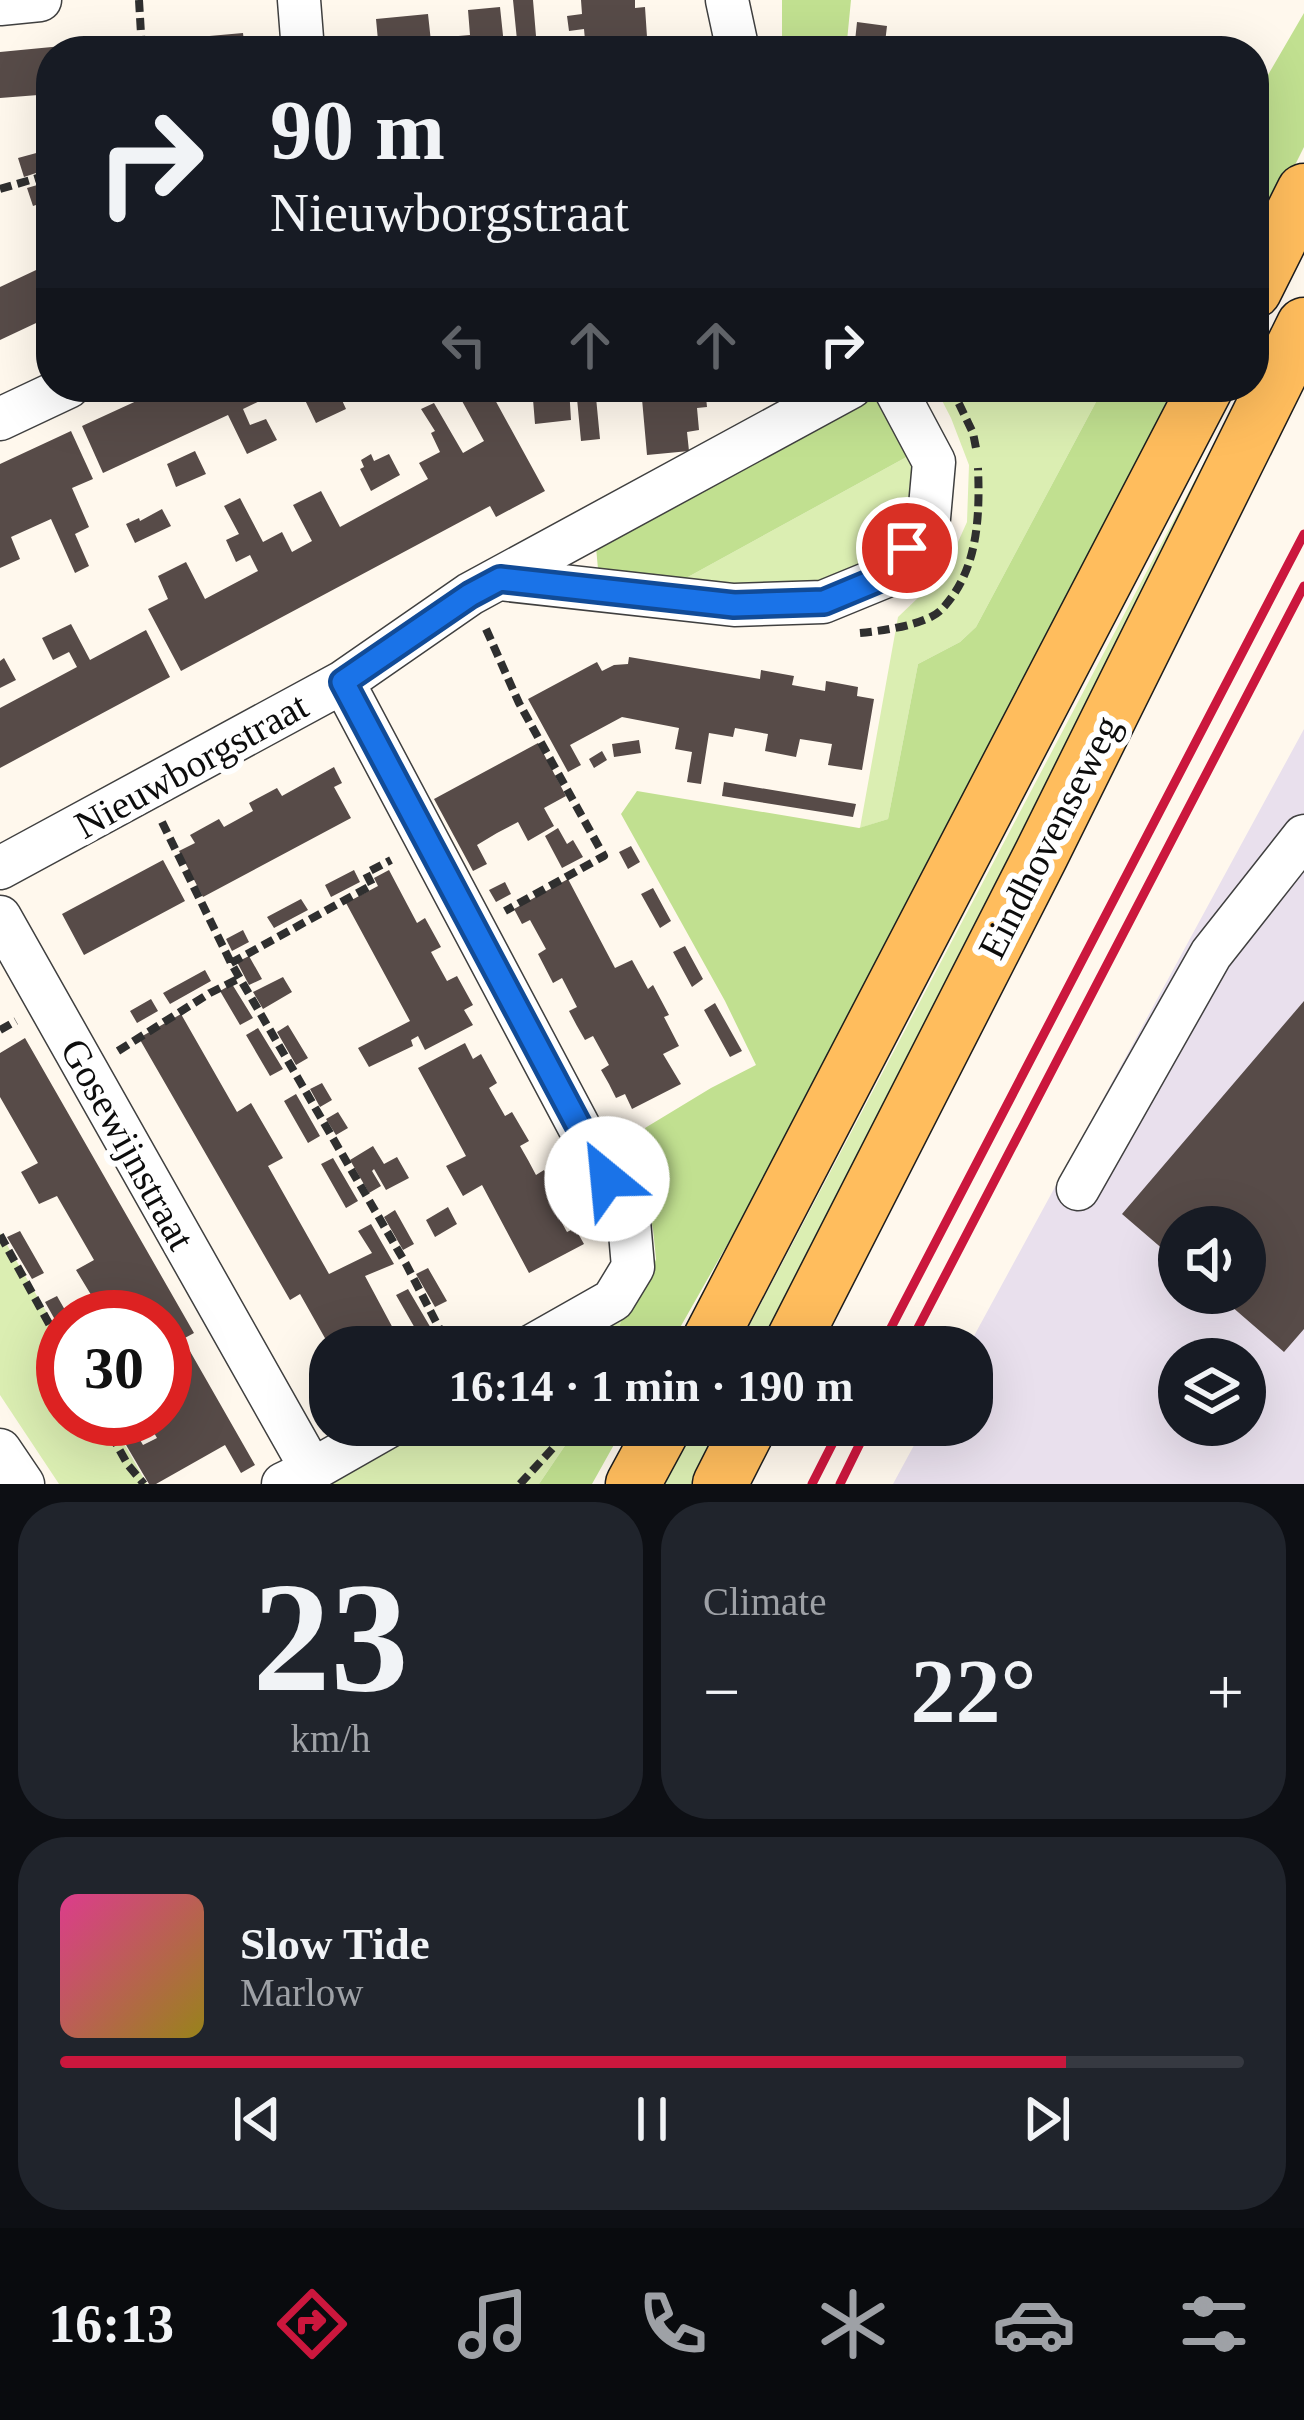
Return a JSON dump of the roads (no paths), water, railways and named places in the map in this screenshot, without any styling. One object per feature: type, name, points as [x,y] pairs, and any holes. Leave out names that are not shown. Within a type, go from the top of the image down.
[{"type":"main road","points":[[1269,261],[1304,191]]},
{"type":"main road","name":"Eindhovenseweg","points":[[1269,396],[1304,325]]},
{"type":"main road","name":"Eindhovenseweg","points":[[717,1326],[1198,402]]},
{"type":"main road","name":"Eindhovenseweg","points":[[801,1326],[1266,402]]},
{"type":"main road","points":[[633,1484],[653,1446]]},
{"type":"main road","points":[[720,1484],[739,1446]]},
{"type":"street","points":[[0,4],[40,0]]},
{"type":"street","points":[[299,0],[302,36]]},
{"type":"street","points":[[727,0],[735,36]]},
{"type":"street","points":[[0,419],[36,402]]},
{"type":"street","name":"Nieuwborgstraat","points":[[0,868],[343,682],[485,587],[824,402]]},
{"type":"street","points":[[485,587],[734,605],[824,602],[884,577],[929,518],[934,462],[902,402]]},
{"type":"street","points":[[343,682],[629,1221],[633,1267],[613,1300],[567,1326]]},
{"type":"street","points":[[1078,1189],[1211,954],[1304,836]]},
{"type":"street","name":"Gosewijnstraat","points":[[0,917],[298,1477]]},
{"type":"street","points":[[298,1477],[354,1446]]},
{"type":"street","points":[[0,1450],[23,1484]]},
{"type":"railway","points":[[892,1326],[1304,534]]},
{"type":"railway","points":[[919,1326],[1304,586]]},
{"type":"railway","points":[[812,1484],[831,1446]]},
{"type":"railway","points":[[840,1484],[859,1446]]}]
